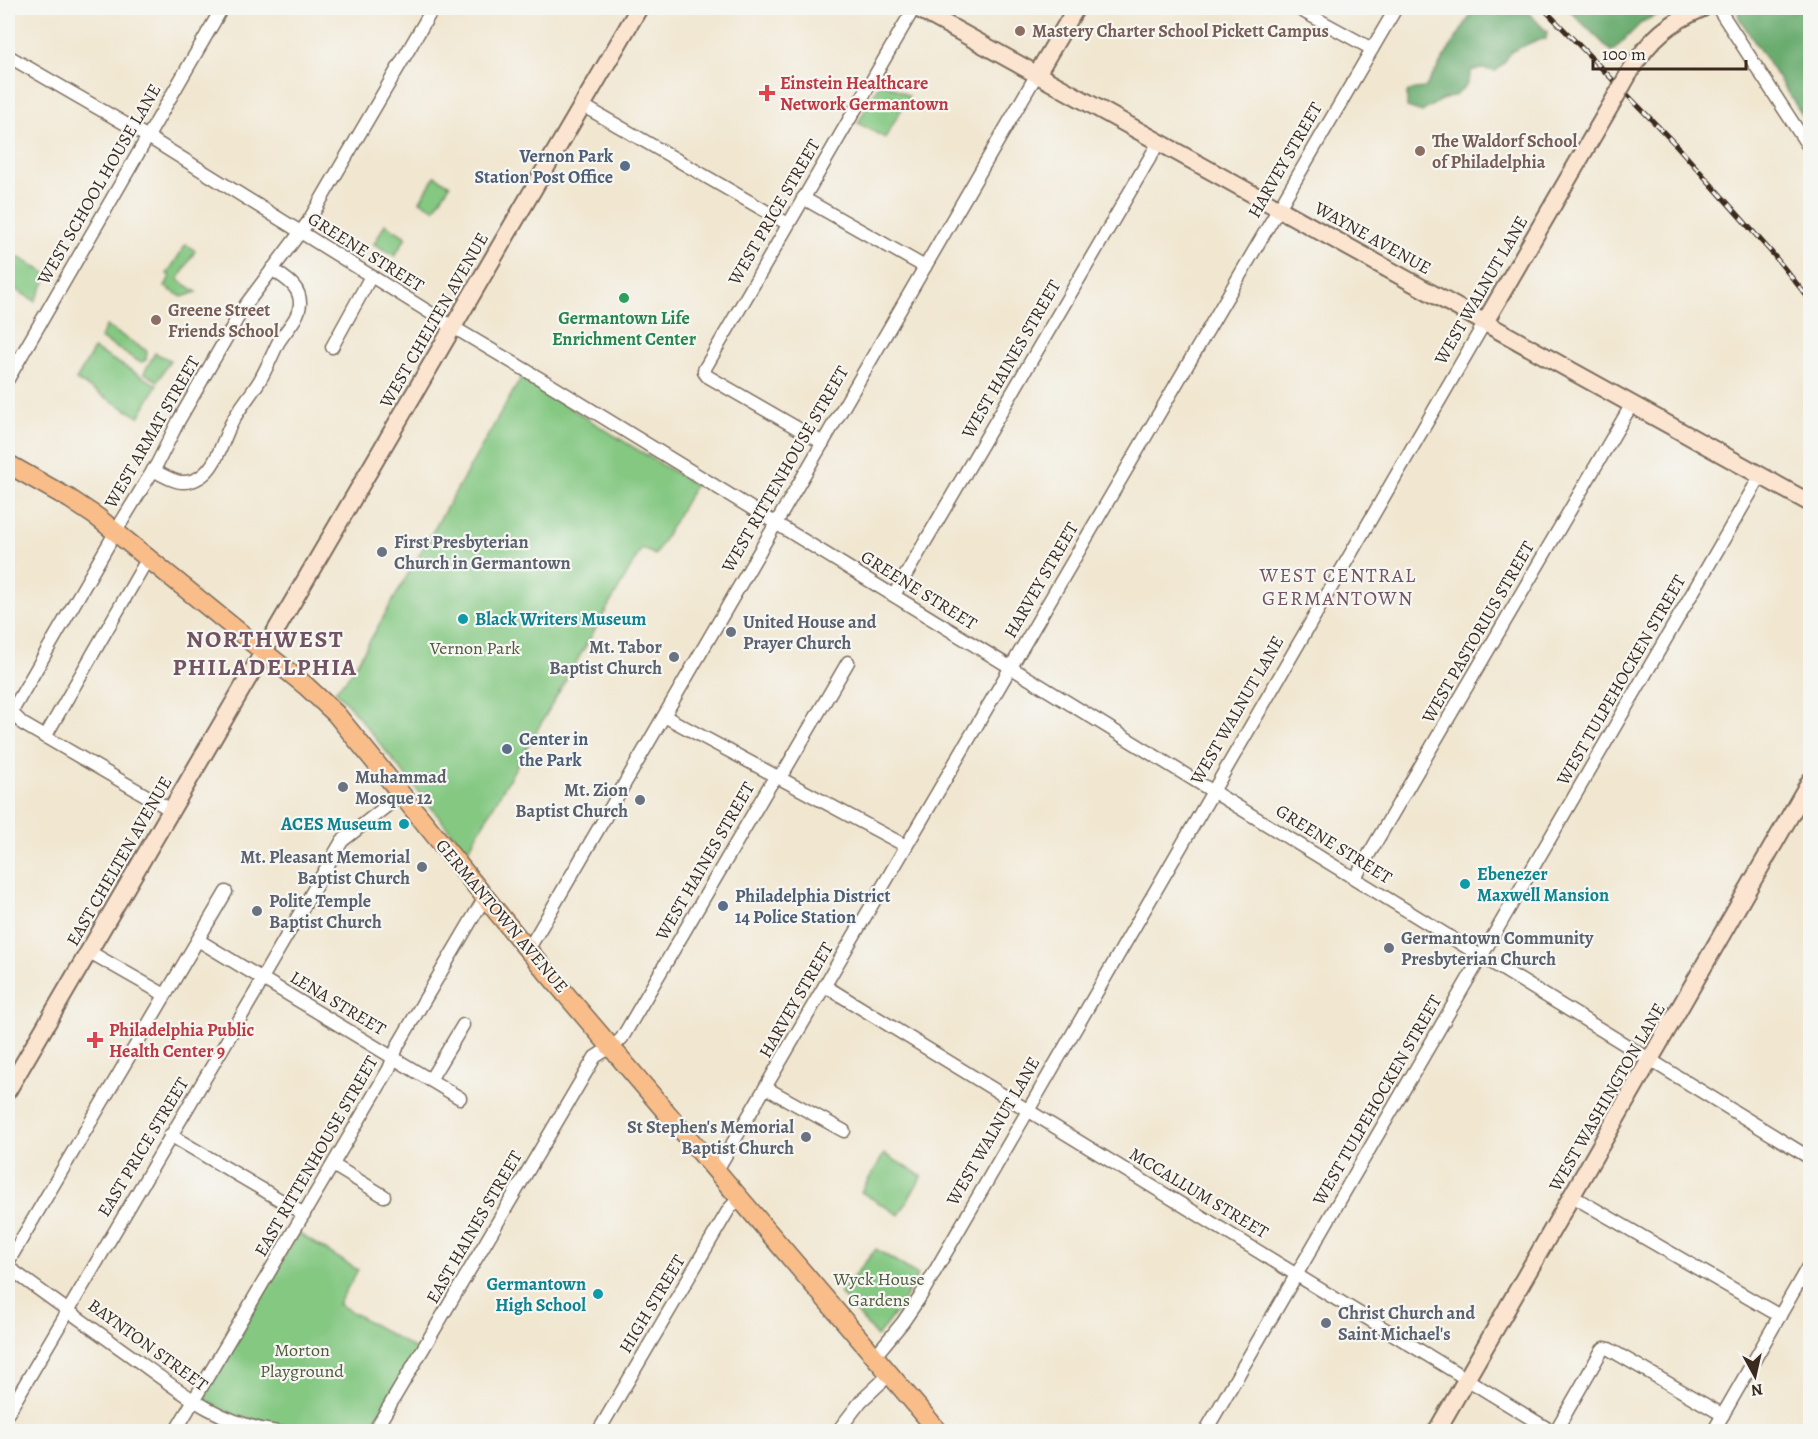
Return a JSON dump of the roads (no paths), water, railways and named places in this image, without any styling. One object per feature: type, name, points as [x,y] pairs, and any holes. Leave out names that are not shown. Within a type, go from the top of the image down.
[{"type":"main road","name":"WEST CHELTEN AVENUE","points":[[264,651],[639,8]]},
{"type":"main road","name":"WAYNE AVENUE","points":[[915,8],[1810,503]]},
{"type":"main road","name":"WEST RITTENHOUSE STREET","points":[[1037,74],[1076,8]]},
{"type":"main road","name":"WEST WALNUT LANE","points":[[1485,322],[1644,50],[1663,30],[1683,16],[1703,8]]},
{"type":"main road","name":"GERMANTOWN AVENUE","points":[[8,464],[70,499],[115,532],[264,651],[336,714],[528,950],[939,1431]]},
{"type":"main road","name":"EAST CHELTEN AVENUE","points":[[8,1090],[264,651]]},
{"type":"main road","name":"WEST WASHINGTON LANE","points":[[1436,1431],[1810,781]]},
{"type":"street","name":"WEST SCHOOL HOUSE LANE","points":[[8,379],[222,8]]},
{"type":"street","name":"WEST ARMAT STREET","points":[[9,713],[153,470],[244,307],[301,233],[433,8]]},
{"type":"street","name":"WEST PRICE STREET","points":[[823,443],[707,376],[704,372],[705,367],[915,8]]},
{"type":"street","points":[[1297,8],[1372,49]]},
{"type":"street","name":"HARVEY STREET","points":[[717,1170],[1396,8]]},
{"type":"street","points":[[1718,8],[1810,149]]},
{"type":"street","name":"GREENE STREET","points":[[8,56],[148,137],[453,327],[1810,1158]]},
{"type":"street","name":"WEST RITTENHOUSE STREET","points":[[528,950],[1037,74]]},
{"type":"street","points":[[582,105],[788,224]]},
{"type":"street","name":"WEST HAINES STREET","points":[[894,595],[1159,142]]},
{"type":"street","points":[[803,198],[925,267]]},
{"type":"street","points":[[153,470],[174,482],[184,483],[199,478],[212,464],[232,423],[260,380],[279,340],[299,311],[298,291],[291,282],[272,269]]},
{"type":"street","points":[[332,347],[371,276]]},
{"type":"street","name":"WEST WALNUT LANE","points":[[875,1356],[913,1309],[1485,322]]},
{"type":"street","name":"WEST PASTORIUS STREET","points":[[1355,878],[1632,404]]},
{"type":"street","name":"WEST TULPEHOCKEN STREET","points":[[1205,1431],[1761,475]]},
{"type":"street","points":[[45,737],[148,558]]},
{"type":"street","name":"WEST HAINES STREET","points":[[611,1047],[622,1038],[767,790],[785,770],[848,662]]},
{"type":"street","points":[[9,713],[22,724],[171,810]]},
{"type":"street","points":[[664,716],[906,846]]},
{"type":"street","name":"EAST PRICE STREET","points":[[8,1413],[342,841],[402,794]]},
{"type":"street","points":[[8,1262],[225,892]]},
{"type":"street","name":"EAST RITTENHOUSE STREET","points":[[175,1431],[389,1070],[398,1045],[485,897]]},
{"type":"street","name":"LENA STREET","points":[[198,940],[460,1098]]},
{"type":"street","points":[[88,951],[165,995]]},
{"type":"street","name":"MCCALLUM STREET","points":[[825,986],[1554,1431]]},
{"type":"street","points":[[430,1080],[463,1025]]},
{"type":"street","name":"EAST HAINES STREET","points":[[374,1431],[595,1057],[611,1047]]},
{"type":"street","points":[[766,1088],[844,1131]]},
{"type":"street","points":[[170,1135],[304,1214]]},
{"type":"street","points":[[333,1165],[384,1196]]},
{"type":"street","points":[[1572,1196],[1780,1316]]},
{"type":"street","name":"HIGH STREET","points":[[598,1431],[729,1209],[740,1197]]},
{"type":"street","points":[[1713,1431],[1810,1263]]},
{"type":"street","name":"BAYNTON STREET","points":[[8,1268],[214,1413],[234,1422],[277,1431]]},
{"type":"street","points":[[1554,1431],[1605,1348],[1723,1415]]},
{"type":"street","points":[[837,1431],[857,1405],[890,1374]]},
{"type":"railway","points":[[1543,8],[1677,146],[1772,253],[1810,300]]},
{"type":"place","name":"Mastery Charter School Pickett Campus","points":[[1020,31]]},
{"type":"place","name":"Einstein Healthcare Network Germantown","points":[[767,93]]},
{"type":"place","name":"The Waldorf School of Philadelphia","points":[[1420,151]]},
{"type":"place","name":"Vernon Park Station Post Office","points":[[625,166]]},
{"type":"place","name":"Germantown Life Enrichment Center","points":[[624,298]]},
{"type":"place","name":"Greene Street Friends School","points":[[156,320]]},
{"type":"place","name":"First Presbyterian Church in Germantown","points":[[382,552]]},
{"type":"place","name":"Black Writers Museum","points":[[463,619]]},
{"type":"place","name":"United House and Prayer Church","points":[[731,632]]},
{"type":"place","name":"Mt. Tabor Baptist Church","points":[[674,657]]},
{"type":"place","name":"Center in the Park","points":[[507,749]]},
{"type":"place","name":"Muhammad Mosque 12","points":[[343,787]]},
{"type":"place","name":"Mt. Zion Baptist Church","points":[[640,800]]},
{"type":"place","name":"ACES Museum","points":[[404,824]]},
{"type":"place","name":"Mt. Pleasant Memorial Baptist Church","points":[[422,867]]},
{"type":"place","name":"Ebenezer Maxwell Mansion","points":[[1465,884]]},
{"type":"place","name":"Philadelphia District 14 Police Station","points":[[723,906]]},
{"type":"place","name":"Polite Temple Baptist Church","points":[[257,911]]},
{"type":"place","name":"Germantown Community Presbyterian Church","points":[[1389,948]]},
{"type":"place","name":"Philadelphia Public Health Center 9","points":[[95,1040]]},
{"type":"place","name":"St Stephen's Memorial Baptist Church","points":[[806,1137]]},
{"type":"place","name":"Germantown High School","points":[[598,1294]]},
{"type":"place","name":"Christ Church and Saint Michael's","points":[[1326,1323]]},
{"type":"district","name":"WEST CENTRAL GERMANTOWN","points":[[1338,586]]},
{"type":"district","name":"NORTHWEST PHILADELPHIA","points":[[265,653]]},
{"type":"park label","name":"Vernon Park","points":[[475,648]]},
{"type":"park label","name":"Wyck House Gardens","points":[[879,1289]]},
{"type":"park label","name":"Morton Playground","points":[[302,1360]]}]
